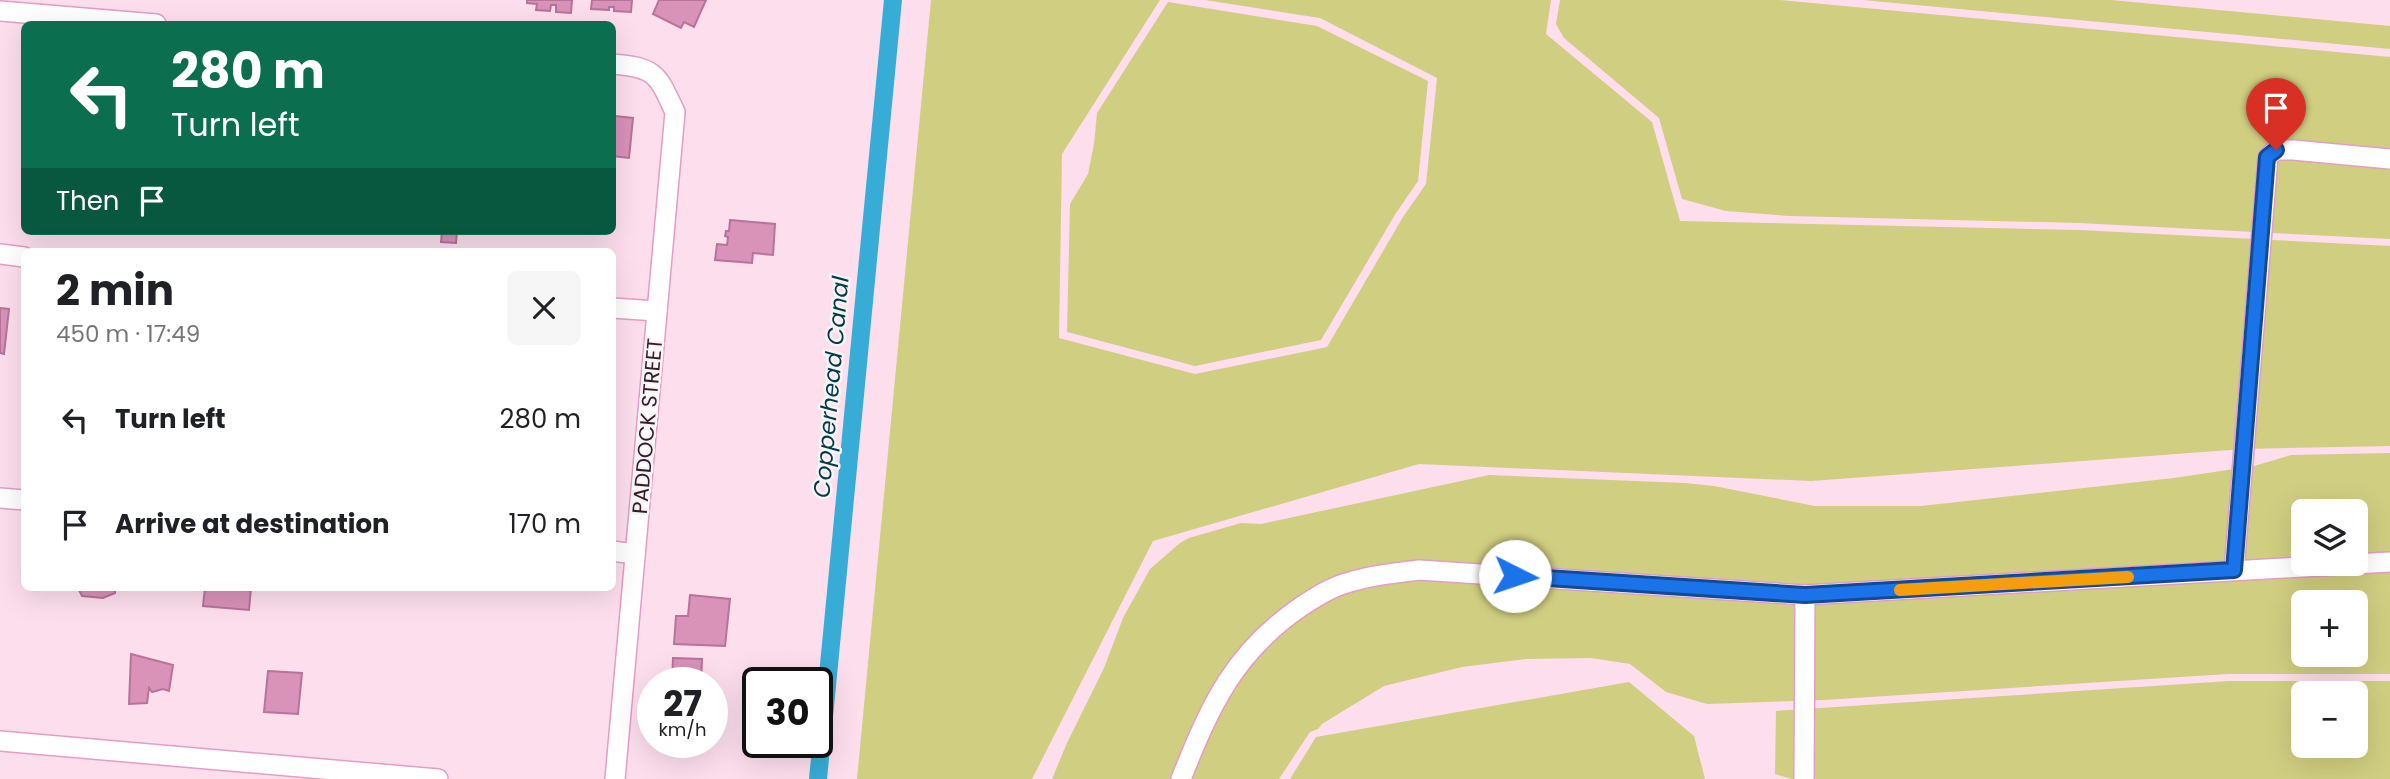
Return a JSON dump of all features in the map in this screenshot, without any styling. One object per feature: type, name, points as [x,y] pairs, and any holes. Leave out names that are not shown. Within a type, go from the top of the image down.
[{"type":"street","points":[[0,11],[120,21]]},
{"type":"street","name":"PADDOCK STREET","points":[[615,779],[675,113],[659,77],[641,68],[616,65]]},
{"type":"street","points":[[2234,570],[2267,157],[2276,150],[2293,150],[2390,159]]},
{"type":"street","points":[[0,254],[21,257]]},
{"type":"street","points":[[616,308],[657,311]]},
{"type":"street","points":[[0,498],[21,500]]},
{"type":"street","points":[[616,552],[635,554]]},
{"type":"street","points":[[1181,779],[1203,723],[1252,646],[1280,621],[1313,599],[1348,582],[1419,570],[1805,595],[2390,562]]},
{"type":"street","points":[[1804,779],[1805,595]]},
{"type":"street","points":[[0,741],[438,779]]},
{"type":"shaded area","points":[[931,0],[1160,0],[1062,154],[1059,338],[1195,374],[1327,347],[1403,217],[1426,184],[1437,78],[1320,18],[1205,0],[1551,0],[1546,34],[1652,122],[1680,221],[2079,230],[2390,246],[2390,446],[2243,449],[1811,481],[1419,464],[1153,541],[1032,779],[857,779]]},
{"type":"shaded area","points":[[1560,0],[1780,0],[2390,57],[2390,239],[2079,223],[1789,216],[1726,211],[1682,199],[1659,118],[1564,38],[1556,24]]},
{"type":"shaded area","points":[[1863,0],[2111,0],[2390,26],[2390,49]]},
{"type":"shaded area","points":[[1168,2],[1317,26],[1428,81],[1418,181],[1396,213],[1321,340],[1195,366],[1067,332],[1070,204],[1088,174],[1097,113]]},
{"type":"shaded area","points":[[2390,453],[2390,674],[2228,674],[1824,700],[1707,704],[1666,692],[1630,664],[1591,658],[1527,659],[1462,667],[1384,686],[1310,732],[1279,779],[1052,779],[1104,668],[1123,618],[1150,569],[1189,538],[1241,523],[1261,524],[1489,475],[1685,483],[1815,506],[1921,506],[2174,478],[2254,466],[2291,455]]},
{"type":"shaded area","points":[[2229,681],[2291,681],[2291,758],[2368,758],[2368,681],[2390,681],[2390,779],[1792,779],[1775,774],[1776,711]]},
{"type":"shaded area","points":[[1629,682],[1694,736],[1705,779],[1290,779],[1316,737]]},
{"type":"building","points":[[527,0],[572,0],[571,13],[556,12],[556,5],[551,5],[550,11],[536,10],[537,4],[527,3]]},
{"type":"building","points":[[592,0],[632,0],[631,12],[614,11],[614,7],[609,7],[609,10],[591,9]]},
{"type":"building","points":[[659,0],[706,0],[694,27],[684,22],[681,28],[653,14]]},
{"type":"building","points":[[616,116],[633,118],[629,158],[616,156]]},
{"type":"building","points":[[730,220],[775,224],[773,255],[753,253],[752,263],[715,260],[717,244],[727,245],[728,237],[725,236],[726,231],[729,231]]},
{"type":"building","points":[[442,235],[457,235],[456,243],[441,242]]},
{"type":"building","points":[[0,308],[9,309],[4,354],[0,353]]},
{"type":"building","points":[[80,591],[115,591],[103,598],[82,596]]},
{"type":"building","points":[[205,591],[251,591],[249,610],[203,606]]},
{"type":"building","points":[[690,595],[730,599],[725,646],[674,644],[676,616],[688,616]]},
{"type":"building","points":[[131,654],[173,665],[169,691],[163,689],[152,692],[149,688],[147,703],[129,704]]},
{"type":"building","points":[[673,658],[702,659],[702,667],[673,667]]},
{"type":"building","points":[[268,671],[302,673],[298,714],[264,712]]},
{"type":"waterway","name":"Copperhead Canal","points":[[818,779],[893,0]]},
{"type":"slow traffic","points":[[1900,590],[2128,577]]},
{"type":"route","points":[[1515,576],[1805,595],[2234,570],[2267,157],[2276,150]]}]
